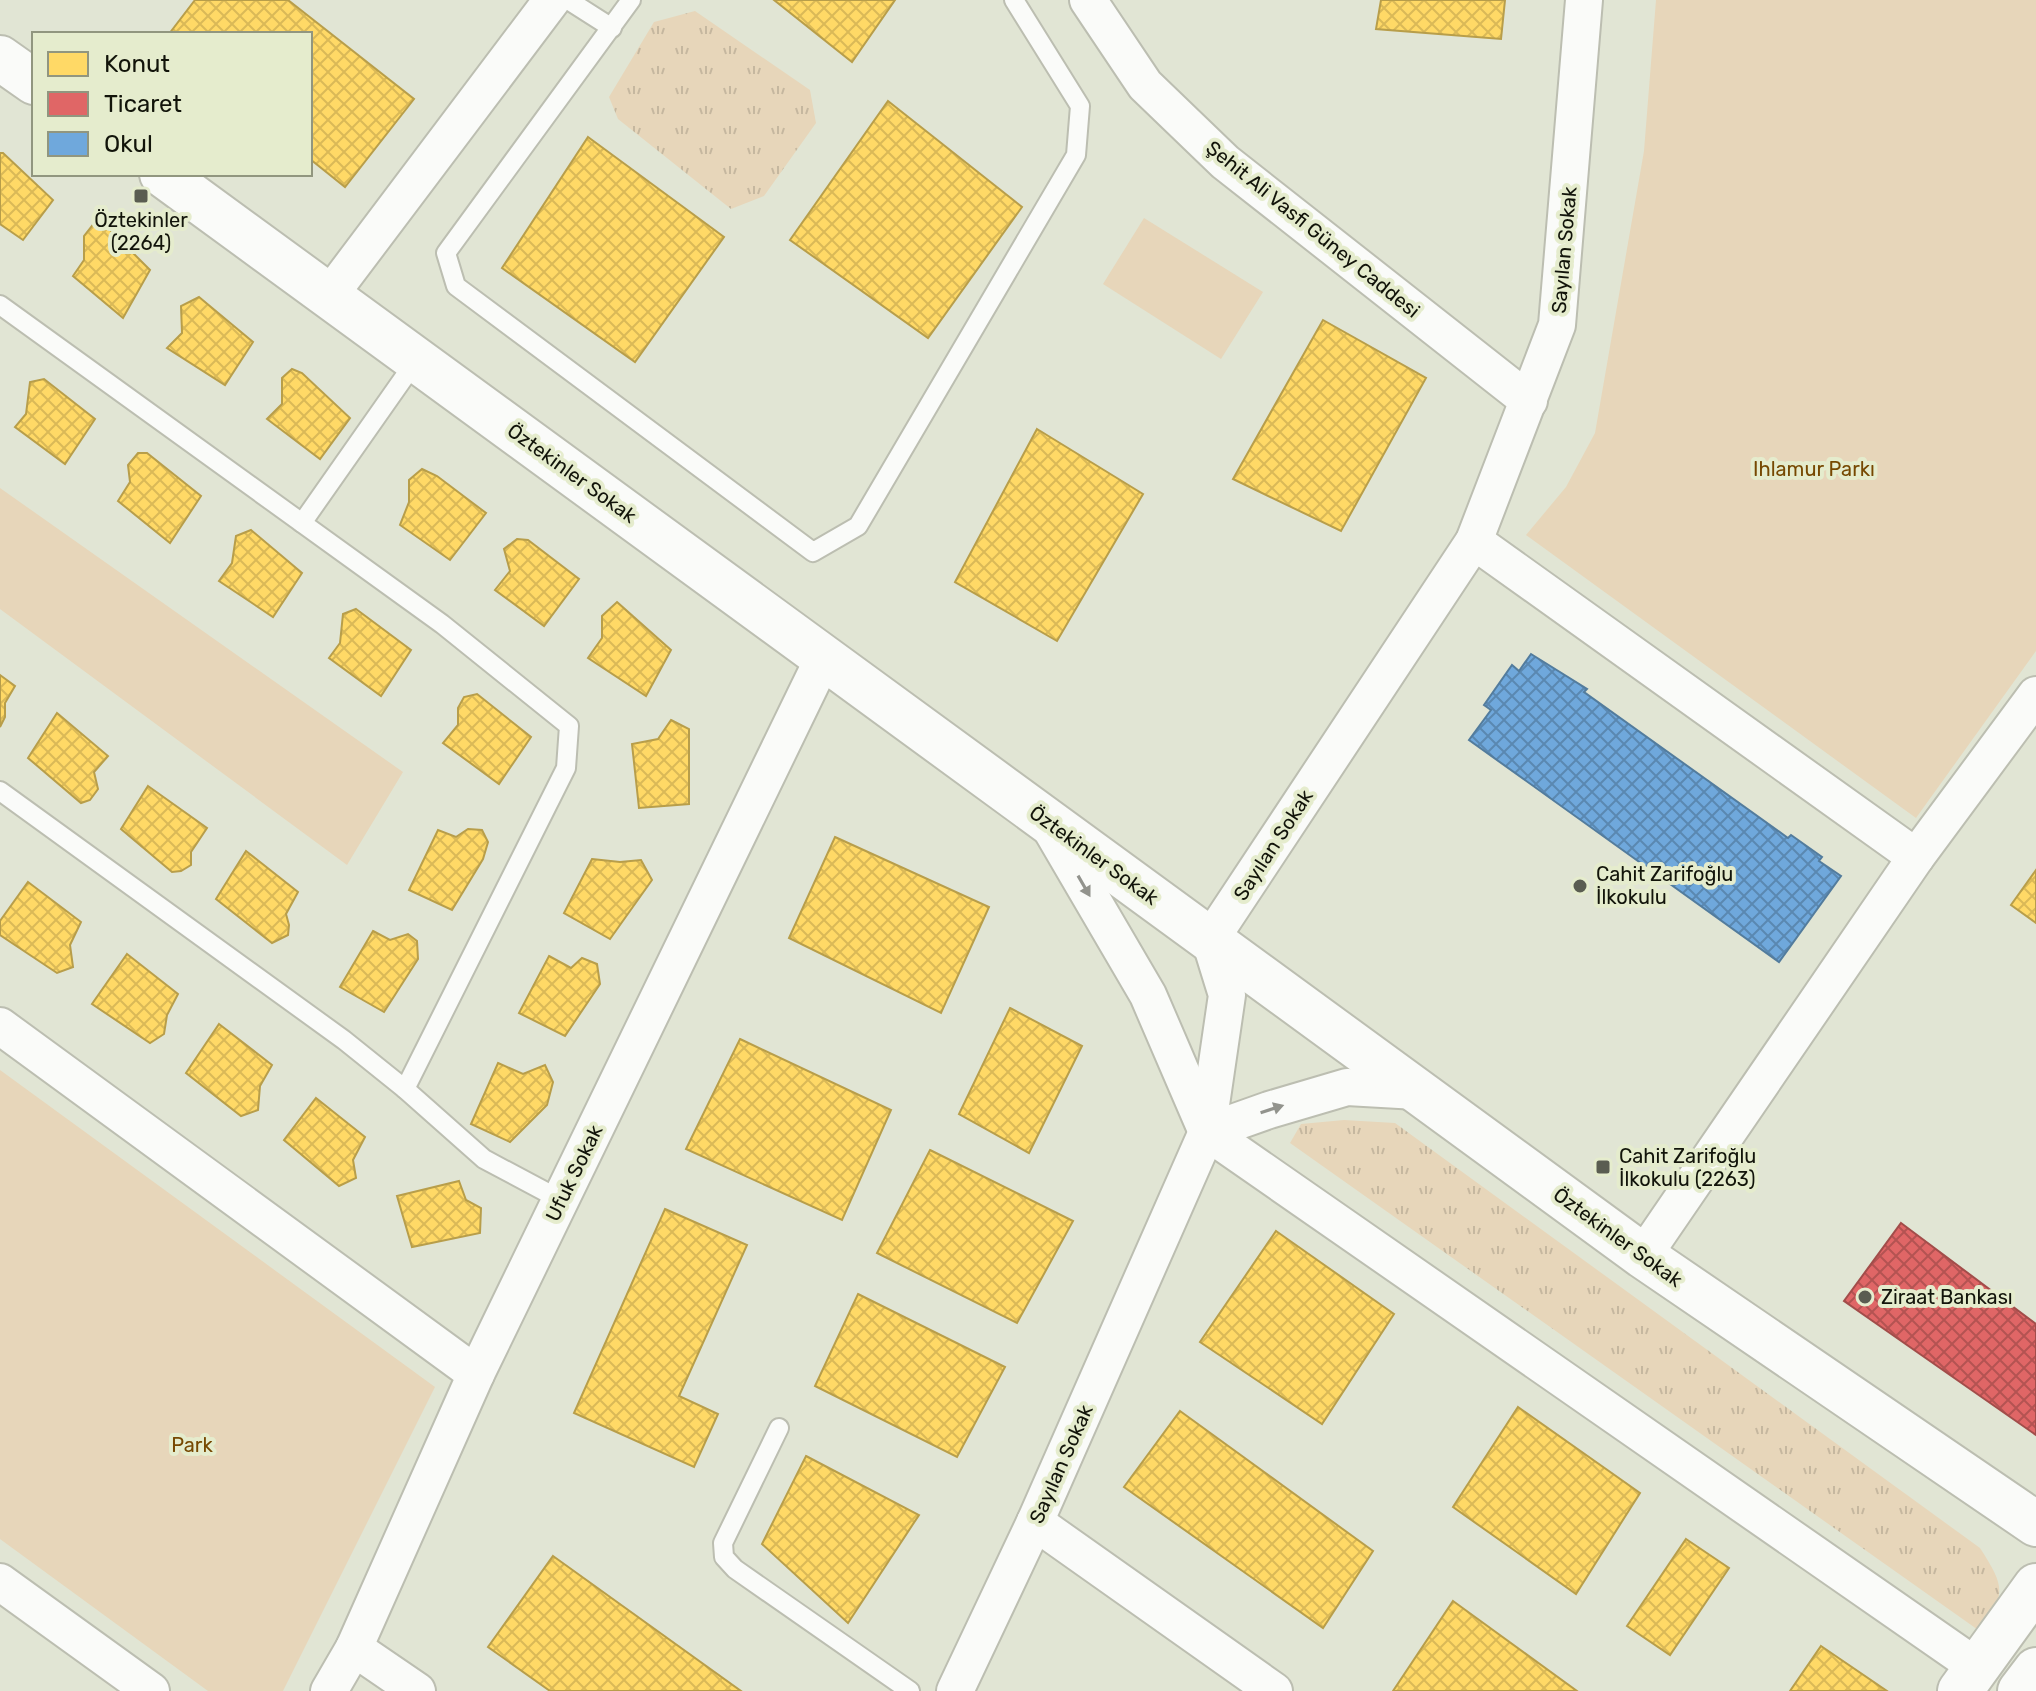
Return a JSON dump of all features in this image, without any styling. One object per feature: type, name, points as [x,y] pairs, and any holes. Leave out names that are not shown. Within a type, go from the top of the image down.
[{"type":"street","points":[[329,296],[552,0]]},
{"type":"street","name":"Şehit Ali Vasfi Güney Caddesi","points":[[1088,0],[1145,85],[1225,162],[1529,401]]},
{"type":"street","name":"Sayılan Sokak","points":[[955,1691],[1035,1522],[1207,1132],[1227,995],[1210,940],[1474,541],[1529,401],[1557,325],[1584,0]]},
{"type":"street","points":[[0,58],[32,81]]},
{"type":"street","name":"Öztekinler Sokak","points":[[165,176],[1643,1256],[2036,1524]]},
{"type":"street","points":[[1474,541],[1916,857]]},
{"type":"street","name":"Ufuk Sokak","points":[[329,1691],[354,1648],[476,1374],[824,657]]},
{"type":"street","points":[[1643,1256],[1916,857],[2036,695]]},
{"type":"street","points":[[1045,819],[1148,995],[1207,1132],[1969,1679],[2036,1586]]},
{"type":"street","points":[[0,1026],[476,1374]]},
{"type":"street","points":[[1207,1132],[1347,1087],[1417,1091]]},
{"type":"street","points":[[1035,1522],[1274,1691]]},
{"type":"street","points":[[0,1582],[151,1691]]},
{"type":"street","points":[[354,1648],[417,1691]]},
{"type":"street","points":[[2020,1691],[2036,1670]]},
{"type":"lane","points":[[568,0],[612,28]]},
{"type":"lane","points":[[631,0],[446,253],[456,286],[813,552],[858,526],[1076,155],[1080,106],[1014,0]]},
{"type":"lane","points":[[0,305],[442,624],[569,726],[566,768],[405,1089]]},
{"type":"lane","points":[[302,523],[417,359]]},
{"type":"lane","points":[[0,791],[344,1040],[484,1159],[561,1200]]},
{"type":"lane","points":[[779,1428],[723,1543],[724,1557],[735,1569],[910,1691]]},
{"type":"green space","name":"Ihlamur Parkı","points":[[1656,0],[2036,0],[2036,651],[1916,818],[1526,535],[1566,487],[1595,433],[1644,151]]},
{"type":"green space","points":[[695,11],[810,90],[816,123],[764,196],[731,209],[618,119],[609,97],[654,22]]},
{"type":"green space","points":[[1144,218],[1263,292],[1221,359],[1103,284]]},
{"type":"green space","points":[[0,488],[403,772],[347,865],[0,609]]},
{"type":"green space","name":"Park","points":[[0,1070],[435,1387],[283,1691],[208,1691],[0,1539]]},
{"type":"green space","points":[[1344,1120],[1395,1123],[1980,1548],[1994,1572],[1999,1590],[1995,1608],[1981,1632],[1290,1143],[1301,1124]]},
{"type":"building: Konut","points":[[195,0],[288,0],[414,99],[345,187],[312,161],[312,32],[171,32]]},
{"type":"building: Konut","points":[[774,0],[895,0],[852,62]]},
{"type":"building: Konut","points":[[1381,0],[1505,0],[1501,39],[1376,29]]},
{"type":"building: Konut","points":[[888,101],[1022,207],[928,338],[790,240]]},
{"type":"building: Konut","points":[[588,137],[724,237],[635,362],[502,268]]},
{"type":"building: Konut","points":[[0,153],[53,200],[23,240],[0,224]]},
{"type":"building: Konut","points":[[95,222],[110,230],[150,270],[123,318],[73,276],[84,260],[84,236]]},
{"type":"building: Konut","points":[[199,297],[253,342],[225,385],[167,348],[182,333],[181,306]]},
{"type":"building: Konut","points":[[1323,320],[1426,378],[1341,531],[1233,479]]},
{"type":"building: Konut","points":[[292,369],[302,373],[350,418],[320,459],[267,419],[282,404],[282,378]]},
{"type":"building: Konut","points":[[44,379],[95,419],[65,464],[15,427],[26,414],[30,382]]},
{"type":"building: Konut","points":[[1037,429],[1143,494],[1057,641],[955,582]]},
{"type":"building: Konut","points":[[138,453],[147,453],[201,496],[170,543],[118,501],[130,482],[128,465]]},
{"type":"building: Konut","points":[[422,469],[437,476],[486,513],[450,560],[400,525],[409,502],[409,480]]},
{"type":"building: Konut","points":[[251,530],[302,573],[273,617],[219,581],[232,563],[236,536]]},
{"type":"building: Konut","points":[[517,539],[528,540],[579,579],[544,626],[495,590],[510,571],[504,549]]},
{"type":"building: Konut","points":[[617,602],[671,650],[646,696],[588,658],[602,638],[602,616]]},
{"type":"building: Konut","points":[[356,609],[411,650],[381,696],[329,658],[340,643],[343,614]]},
{"type":"building: Konut","points":[[0,675],[15,686],[5,703],[5,717],[0,727]]},
{"type":"building: Konut","points":[[477,694],[531,737],[499,784],[443,743],[458,725],[458,708],[464,697]]},
{"type":"building: Konut","points":[[57,713],[108,756],[94,772],[98,789],[90,800],[81,803],[28,758]]},
{"type":"building: Konut","points":[[671,720],[689,729],[689,804],[639,808],[632,744],[658,739]]},
{"type":"building: Konut","points":[[148,786],[207,828],[191,852],[191,865],[181,871],[172,872],[121,829]]},
{"type":"building: Konut","points":[[468,829],[482,830],[488,842],[483,859],[452,910],[409,890],[438,830],[456,837]]},
{"type":"building: Konut","points":[[835,837],[989,907],[941,1013],[789,938]]},
{"type":"building: Konut","points":[[246,851],[298,892],[286,914],[288,935],[272,943],[216,899]]},
{"type":"building: Konut","points":[[592,859],[620,862],[641,860],[652,880],[610,939],[564,913]]},
{"type":"building: Konut","points":[[2036,870],[2036,923],[2011,905]]},
{"type":"building: Konut","points":[[28,882],[81,922],[70,945],[73,967],[57,973],[0,935],[0,921]]},
{"type":"building: Konut","points":[[373,931],[390,940],[408,934],[417,941],[418,959],[384,1012],[340,987]]},
{"type":"building: Konut","points":[[127,954],[178,994],[167,1015],[164,1034],[150,1043],[92,1004]]},
{"type":"building: Konut","points":[[549,956],[571,968],[582,958],[597,964],[600,984],[565,1036],[519,1013]]},
{"type":"building: Konut","points":[[1010,1008],[1082,1046],[1029,1153],[959,1114]]},
{"type":"building: Konut","points":[[219,1024],[272,1065],[260,1086],[258,1110],[241,1116],[186,1073]]},
{"type":"building: Konut","points":[[740,1039],[891,1110],[842,1220],[686,1149]]},
{"type":"building: Konut","points":[[498,1063],[523,1074],[545,1065],[553,1082],[547,1105],[510,1142],[471,1124]]},
{"type":"building: Konut","points":[[316,1098],[365,1137],[353,1160],[356,1178],[339,1186],[284,1140]]},
{"type":"building: Konut","points":[[930,1150],[1073,1221],[1017,1323],[877,1253]]},
{"type":"building: Konut","points":[[459,1181],[466,1200],[481,1208],[480,1233],[412,1247],[397,1196]]},
{"type":"building: Konut","points":[[665,1209],[747,1245],[679,1396],[718,1414],[694,1467],[574,1413]]},
{"type":"building: Konut","points":[[1276,1231],[1394,1314],[1322,1424],[1200,1342]]},
{"type":"building: Konut","points":[[858,1294],[1005,1367],[957,1457],[815,1386]]},
{"type":"building: Konut","points":[[1518,1407],[1640,1493],[1576,1594],[1453,1507]]},
{"type":"building: Konut","points":[[1180,1411],[1373,1551],[1323,1628],[1124,1487]]},
{"type":"building: Konut","points":[[806,1456],[919,1515],[848,1623],[762,1544]]},
{"type":"building: Konut","points":[[1686,1539],[1729,1568],[1670,1655],[1627,1626]]},
{"type":"building: Konut","points":[[553,1556],[741,1691],[550,1691],[488,1647]]},
{"type":"building: Konut","points":[[1453,1601],[1577,1691],[1393,1691]]},
{"type":"building: Konut","points":[[1821,1646],[1887,1691],[1790,1691]]},
{"type":"building: Ticaret","points":[[1901,1223],[2036,1324],[2036,1435],[1844,1301]]},
{"type":"building: Okul","points":[[1531,654],[1587,689],[1584,692],[1788,838],[1791,835],[1822,857],[1819,861],[1841,876],[1779,962],[1469,740],[1491,710],[1484,705],[1512,665],[1519,671]]},
{"type":"place","name":"Öztekinler (2264)","points":[[141,196]]},
{"type":"place","name":"Cahit Zarifoğlu İlkokulu","points":[[1580,886]]},
{"type":"place","name":"Cahit Zarifoğlu İlkokulu (2263)","points":[[1603,1167]]},
{"type":"place","name":"Ziraat Bankası","points":[[1865,1297]]}]
